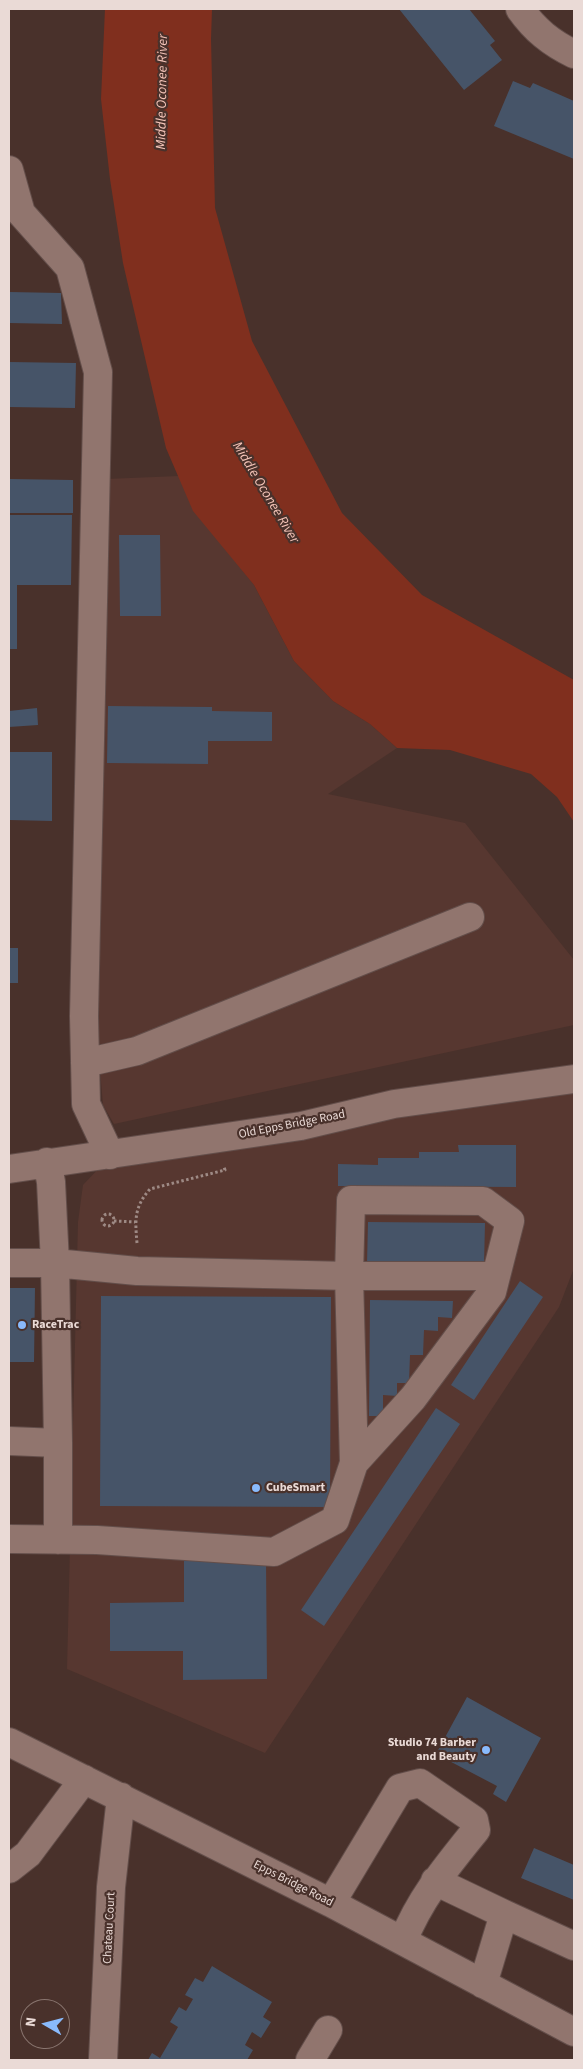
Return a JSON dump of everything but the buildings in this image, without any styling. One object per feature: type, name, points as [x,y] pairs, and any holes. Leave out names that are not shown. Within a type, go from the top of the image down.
[{"type":"street","points":[[520,9],[527,19],[554,45],[574,54]]},
{"type":"street","points":[[9,170],[15,213],[70,268],[98,372],[84,1016],[86,1104],[110,1155]]},
{"type":"street","points":[[85,1063],[137,1051],[470,917]]},
{"type":"street","name":"Old Epps Bridge Road","points":[[9,1169],[302,1126],[394,1104],[574,1079]]},
{"type":"street","points":[[47,1162],[55,1264],[58,1540]]},
{"type":"street","points":[[9,1539],[97,1540],[274,1552],[335,1520],[354,1463],[349,1276],[351,1200],[483,1201],[510,1221],[492,1292],[413,1398],[354,1463]]},
{"type":"street","points":[[9,1263],[55,1264],[137,1271],[349,1276],[496,1276]]},
{"type":"street","points":[[9,1441],[58,1443]]},
{"type":"street","name":"Epps Bridge Road","points":[[9,1742],[331,1903],[574,2032]]},
{"type":"street","points":[[9,1869],[28,1854],[84,1778]]},
{"type":"street","points":[[331,1903],[400,1788],[420,1783],[474,1820],[476,1830],[436,1881],[413,1915],[403,1940]]},
{"type":"street","name":"Chateau Court","points":[[103,2060],[112,1887],[121,1797]]},
{"type":"street","points":[[436,1881],[574,1946]]},
{"type":"street","points":[[483,1984],[504,1914]]},
{"type":"street","points":[[310,2060],[328,2030]]},
{"type":"path","points":[[137,1244],[135,1218],[142,1198],[150,1189],[225,1170],[223,1162]]},
{"type":"path","points":[[114,1221],[135,1222]]},
{"type":"shaded area","points":[[179,476],[192,507],[254,585],[294,661],[333,701],[370,724],[397,748],[328,794],[465,823],[574,960],[574,1025],[114,1124],[103,1105],[96,1022],[106,479]]},
{"type":"shaded area","name":"CubeSmart","points":[[574,1090],[574,1268],[559,1307],[265,1753],[67,1669],[78,1222],[83,1185],[101,1166],[331,1127]]},
{"type":"water","name":"Middle Oconee River","points":[[105,9],[212,9],[215,208],[252,341],[342,513],[422,595],[574,680],[574,822],[557,797],[531,774],[450,750],[397,748],[370,724],[333,701],[294,661],[254,585],[193,511],[166,448],[123,263],[110,179],[101,99]]},
{"type":"place","name":"RaceTrac","points":[[22,1325]]},
{"type":"place","name":"CubeSmart","points":[[256,1488]]},
{"type":"place","name":"Studio 74 Barber and Beauty","points":[[486,1750]]}]
